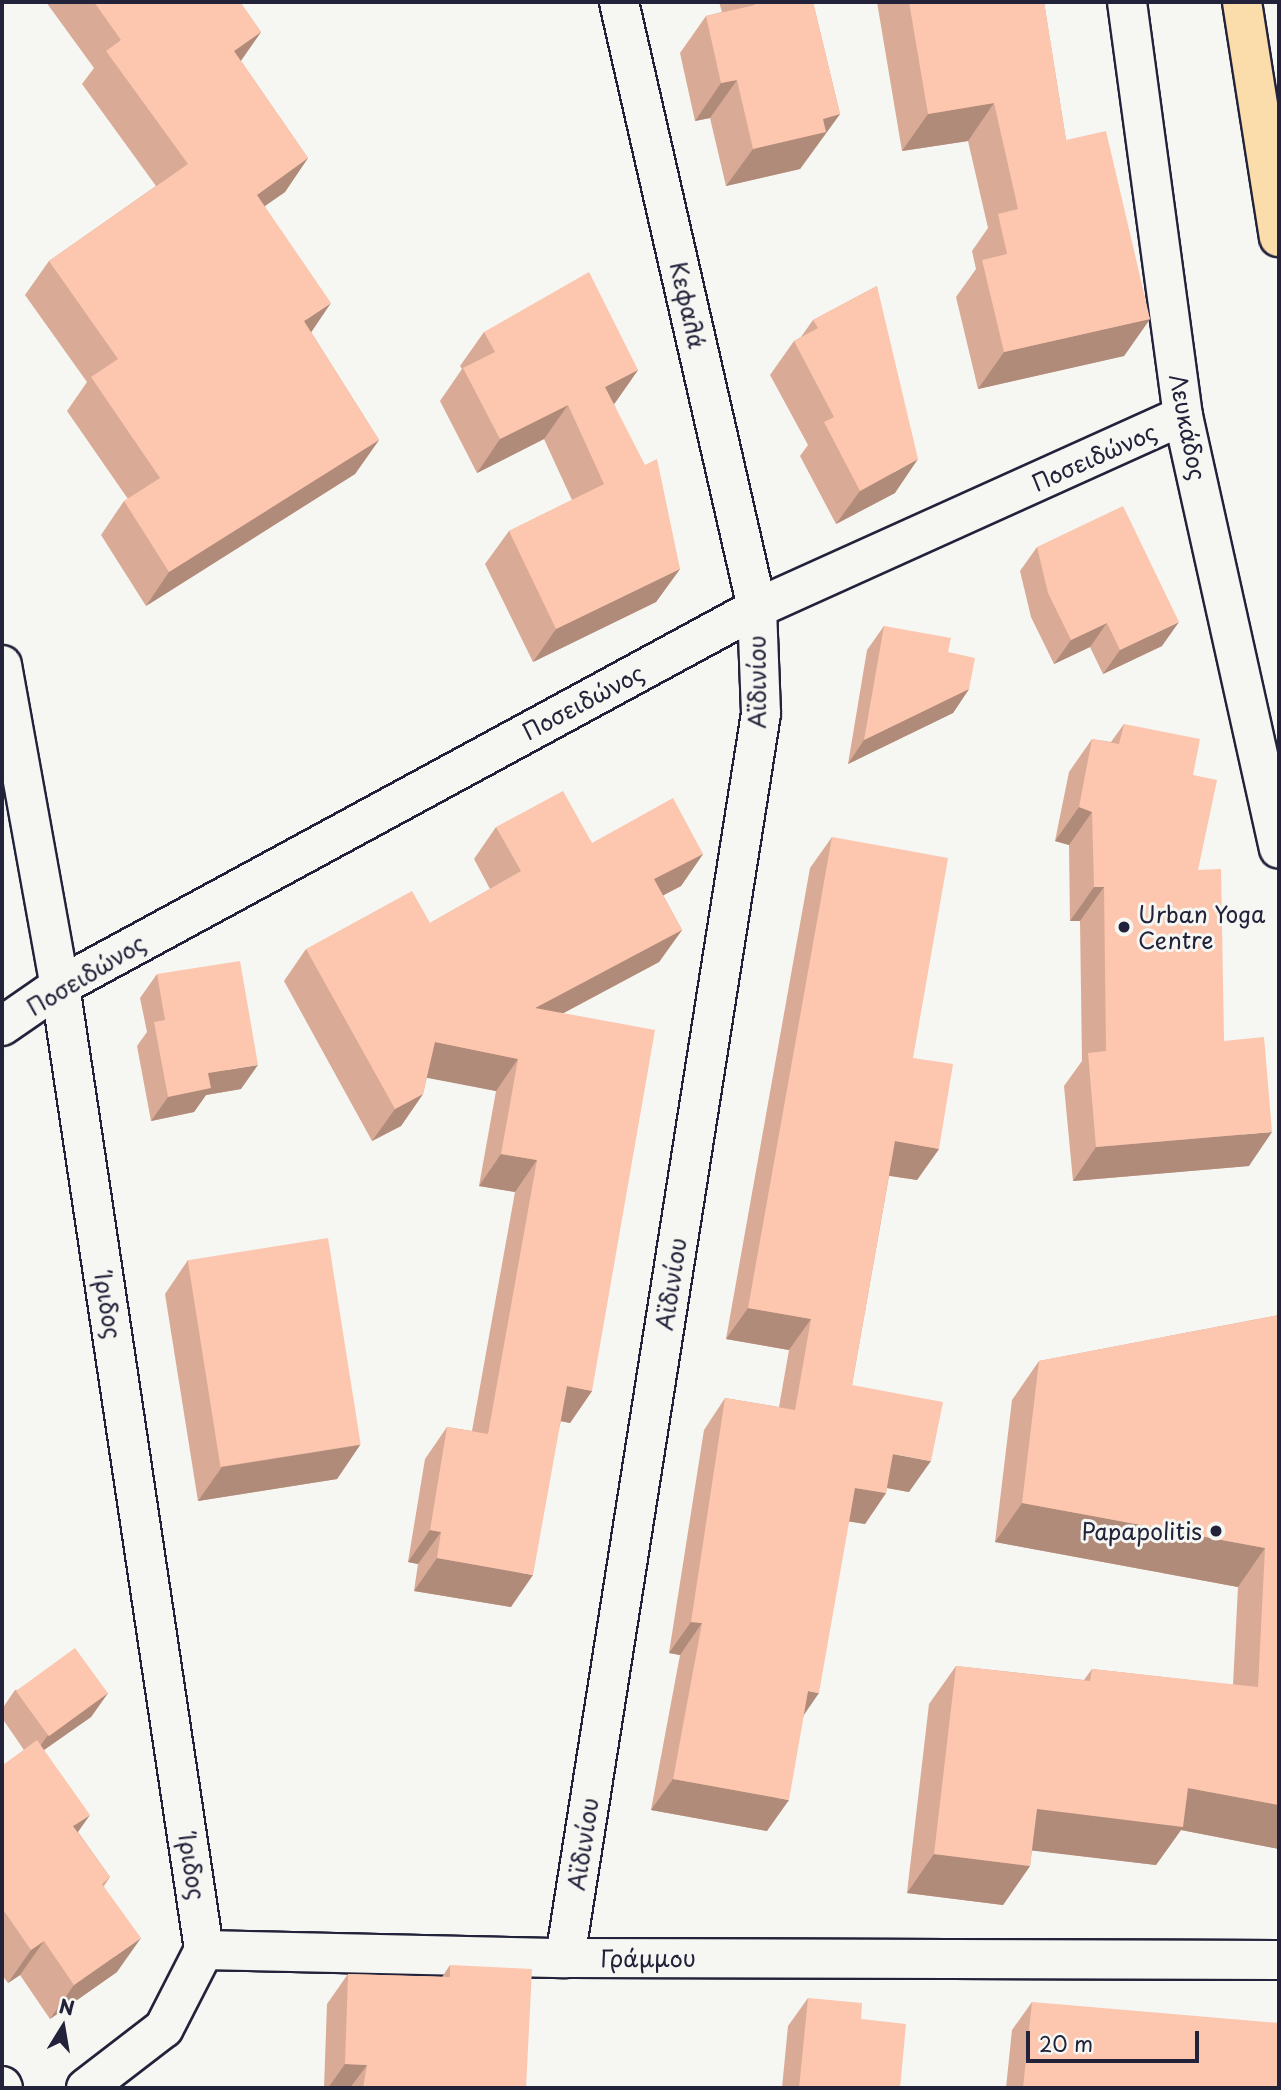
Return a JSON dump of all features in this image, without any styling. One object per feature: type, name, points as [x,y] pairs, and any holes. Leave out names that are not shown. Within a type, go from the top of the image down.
[{"type":"main road","points":[[1242,2],[1279,237]]},
{"type":"street","name":"Κεφαλά","points":[[619,2],[757,608]]},
{"type":"street","name":"Λευκάδος","points":[[1126,2],[1184,416],[1278,831]]},
{"type":"street","name":"Ποσειδώνος","points":[[2,1026],[60,986],[757,608],[1184,416]]},
{"type":"street","name":"Αϊδινίου","points":[[565,1958],[761,713],[757,608]]},
{"type":"street","name":"Ίριδος","points":[[2,665],[60,986],[204,1950]]},
{"type":"street","name":"Γράμμου","points":[[204,1950],[565,1958],[1279,1960]]},
{"type":"street","points":[[86,2088],[164,2028],[204,1950]]},
{"type":"building","points":[[94,2],[240,2],[261,32],[234,51],[308,158],[257,195],[331,303],[304,321],[379,440],[169,572],[124,501],[160,478],[91,377],[118,359],[49,261],[188,164],[106,51],[121,40]]},
{"type":"building","points":[[754,2],[813,2],[840,114],[823,119],[826,132],[753,149],[737,80],[721,83],[706,16],[755,5]]},
{"type":"building","points":[[909,2],[1044,2],[1066,140],[1106,131],[1150,319],[1004,352],[982,260],[1007,254],[998,214],[1018,209],[994,103],[928,114]]},
{"type":"building","points":[[589,272],[638,370],[605,387],[645,465],[657,459],[680,569],[556,629],[509,531],[604,484],[568,405],[500,439],[463,368],[495,352],[484,332]]},
{"type":"building","points":[[877,286],[918,459],[860,491],[824,422],[834,417],[794,341],[818,328],[813,320]]},
{"type":"building","points":[[1123,506],[1179,622],[1120,650],[1107,623],[1071,640],[1048,593],[1037,547]]},
{"type":"building","points":[[884,626],[951,638],[948,652],[975,658],[969,689],[864,740]]},
{"type":"building","points":[[1124,724],[1200,739],[1193,775],[1217,780],[1198,870],[1221,869],[1224,1041],[1264,1037],[1272,1132],[1096,1147],[1088,1053],[1106,1051],[1104,887],[1094,887],[1092,812],[1079,807],[1092,739],[1119,744]]},
{"type":"building","points":[[563,791],[592,843],[673,798],[703,854],[654,879],[682,930],[535,1008],[655,1030],[592,1391],[567,1386],[533,1575],[437,1558],[441,1532],[430,1530],[447,1427],[488,1434],[537,1160],[501,1154],[518,1059],[435,1042],[423,1094],[395,1109],[306,949],[412,891],[430,923],[521,871],[496,827]]},
{"type":"building","points":[[832,837],[948,858],[913,1058],[953,1064],[939,1149],[895,1141],[852,1385],[943,1402],[931,1461],[893,1454],[886,1493],[855,1488],[819,1693],[808,1691],[789,1800],[673,1779],[702,1623],[691,1622],[725,1398],[795,1410],[811,1319],[748,1308]]},
{"type":"building","points":[[240,961],[258,1065],[208,1073],[211,1088],[168,1097],[154,1022],[165,1020],[157,974]]},
{"type":"building","points":[[328,1238],[361,1444],[220,1467],[188,1260]]},
{"type":"building","points":[[1279,1315],[1279,1805],[1188,1788],[1183,1827],[1037,1809],[1030,1866],[934,1854],[956,1666],[1090,1681],[1092,1669],[1258,1687],[1265,1548],[1022,1503],[1039,1361]]},
{"type":"building","points":[[75,1648],[108,1693],[49,1736],[16,1691]]},
{"type":"building","points":[[37,1740],[90,1815],[73,1826],[110,1877],[102,1884],[141,1938],[74,1985],[44,1941],[31,1950],[2,1908],[2,1766]]},
{"type":"building","points":[[450,1965],[532,1969],[526,2088],[363,2088],[367,2065],[345,2064],[348,1974],[450,1977]]},
{"type":"building","points":[[808,1998],[862,2003],[861,2019],[906,2024],[900,2088],[799,2088]]},
{"type":"building","points":[[1032,2002],[1279,2023],[1279,2088],[1023,2088]]},
{"type":"place","name":"Urban Yoga Centre","points":[[1124,927]]},
{"type":"place","name":"Papapolitis","points":[[1216,1531]]}]
